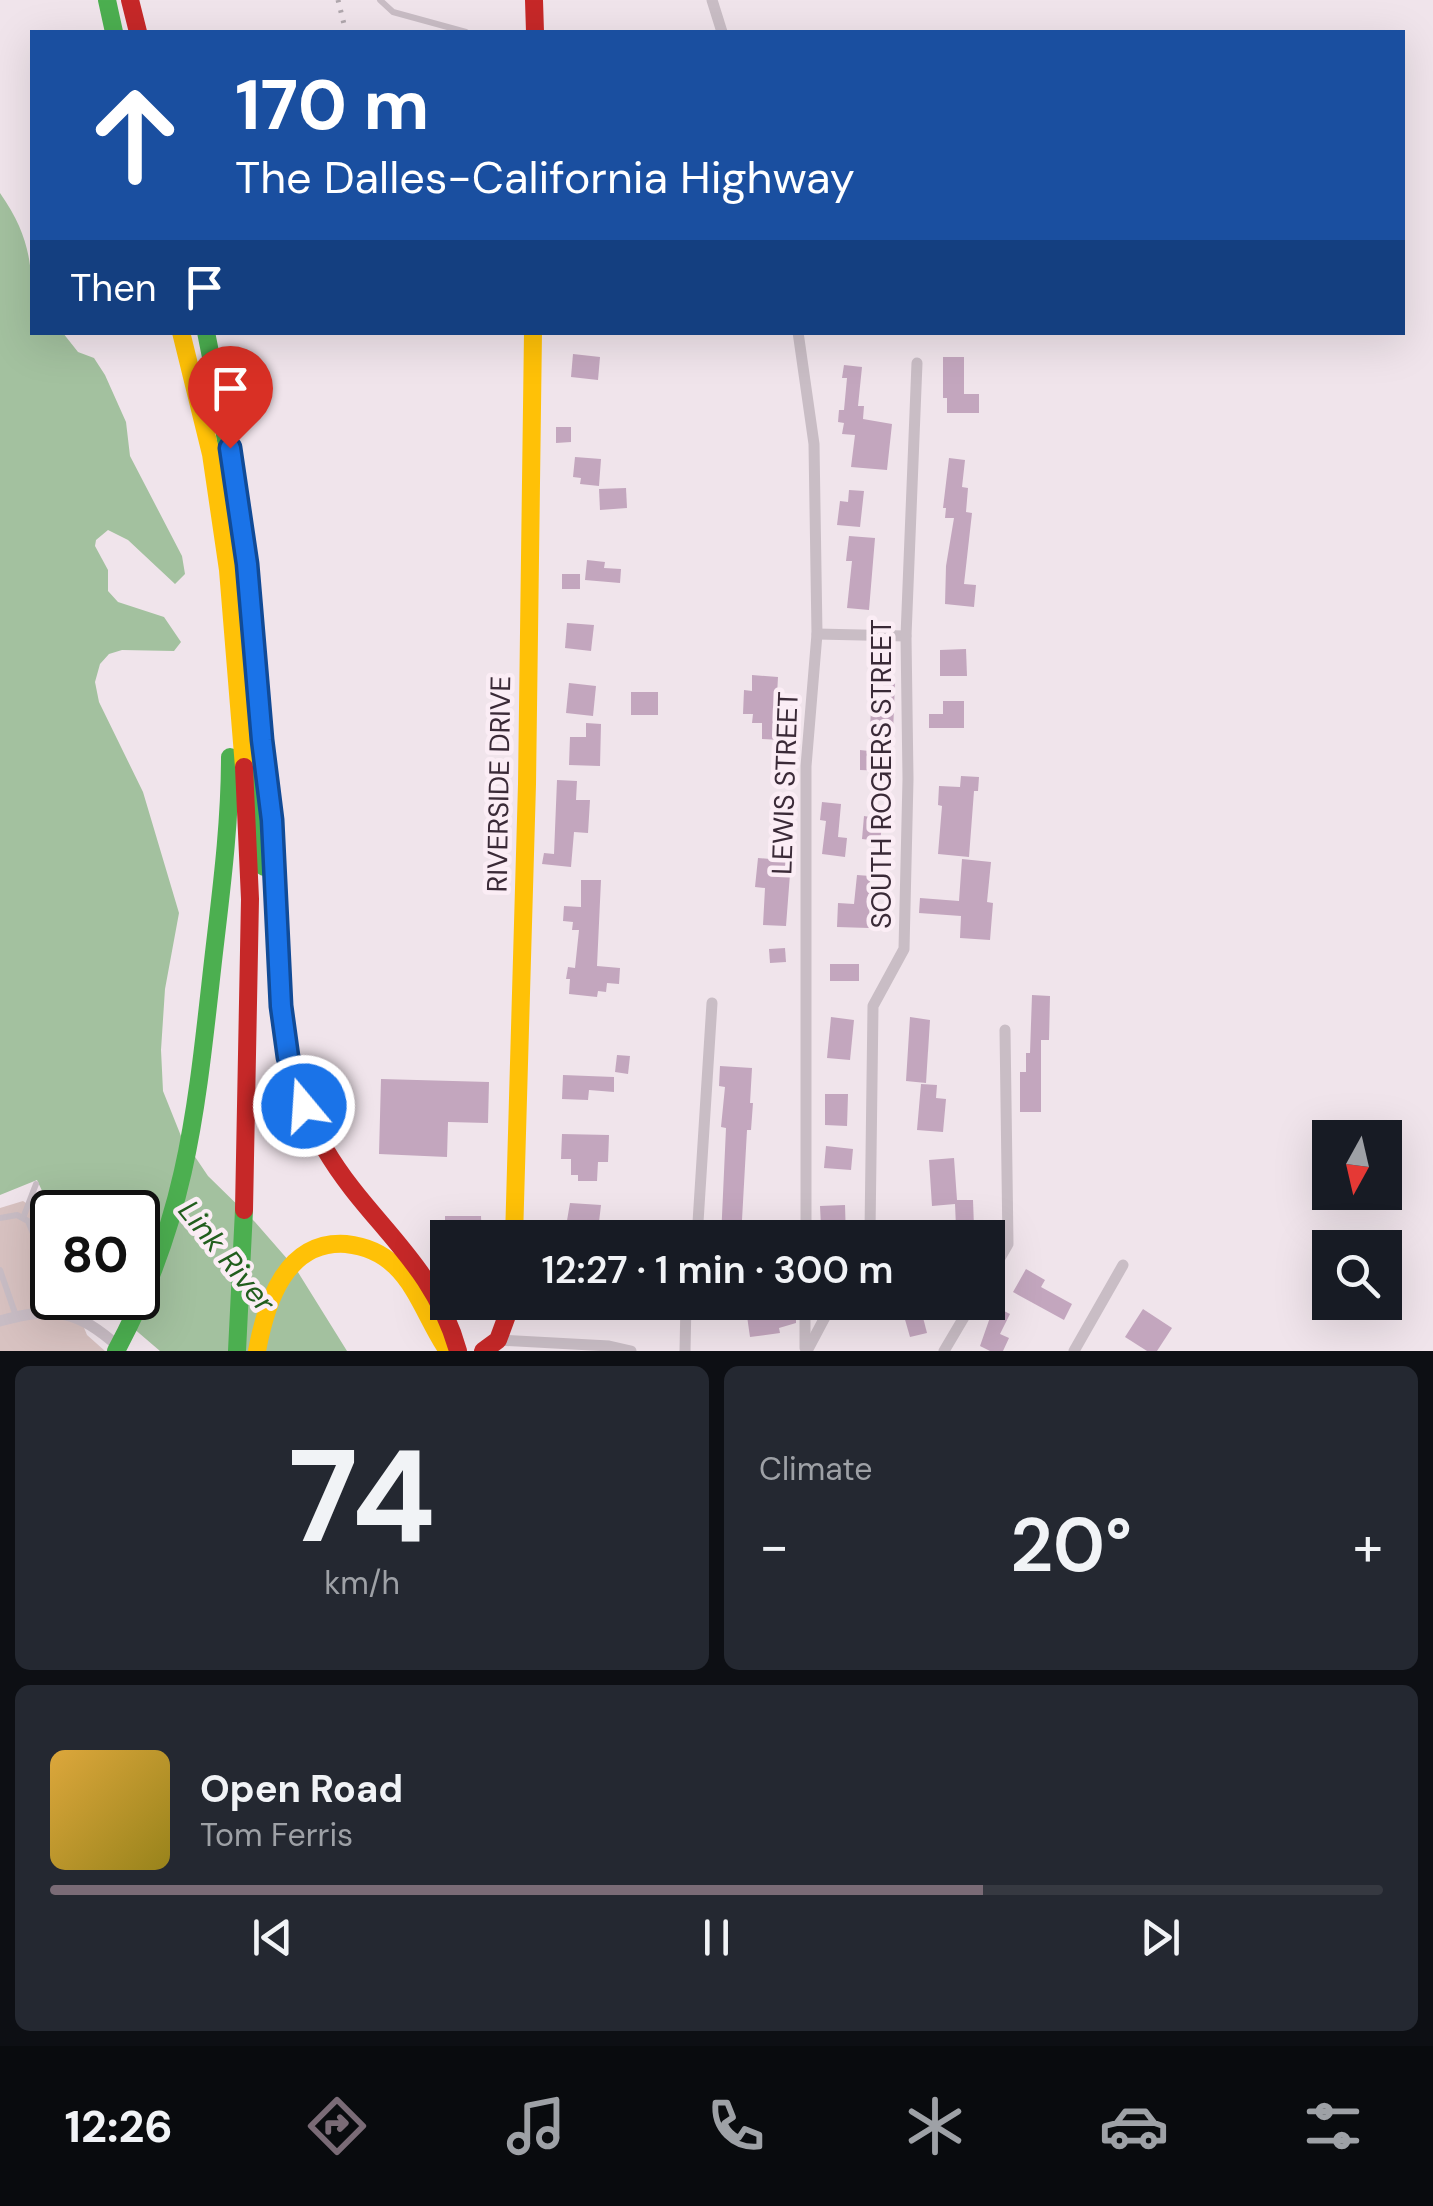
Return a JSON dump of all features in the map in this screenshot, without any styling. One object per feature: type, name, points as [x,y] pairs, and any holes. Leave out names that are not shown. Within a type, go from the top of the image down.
[{"type":"main road","points":[[106,0],[114,30]]},
{"type":"main road","points":[[130,0],[138,30]]},
{"type":"main road","points":[[534,0],[535,30]]},
{"type":"main road","points":[[182,335],[212,454],[239,674],[250,899],[247,1155],[237,1351]]},
{"type":"main road","points":[[207,335],[230,448],[247,564],[272,820],[281,1006],[288,1057],[304,1106],[325,1149],[362,1202],[436,1289],[454,1330],[458,1351]]},
{"type":"main road","name":"RIVERSIDE DRIVE","points":[[515,1220],[527,784],[533,335]]},
{"type":"main road","points":[[120,1351],[143,1304],[183,1191],[228,831],[229,674],[220,570],[201,454],[200,416]]},
{"type":"main road","points":[[247,1155],[264,896],[262,740]]},
{"type":"main road","points":[[257,1351],[265,1308],[274,1286],[289,1266],[303,1254],[323,1246],[346,1244],[380,1254],[394,1265],[406,1278],[448,1351]]},
{"type":"main road","points":[[490,1345],[503,1320]]},
{"type":"street","points":[[712,0],[721,30]]},
{"type":"street","name":"LEWIS STREET","points":[[798,335],[814,444],[817,634],[806,766],[806,1220]]},
{"type":"street","name":"SOUTH ROGERS STREET","points":[[870,1220],[874,1006],[904,948],[906,636],[917,363]]},
{"type":"street","points":[[817,634],[906,636]]},
{"type":"street","points":[[698,1220],[712,1004]]},
{"type":"street","points":[[1005,1249],[1006,1030]]},
{"type":"street","points":[[1074,1351],[1123,1265]]},
{"type":"street","points":[[0,1321],[30,1314]]},
{"type":"street","points":[[83,1320],[90,1322],[120,1351]]},
{"type":"street","points":[[684,1351],[685,1320]]},
{"type":"street","points":[[806,1320],[806,1351]]},
{"type":"street","points":[[806,1351],[822,1320]]},
{"type":"street","points":[[944,1351],[963,1320]]},
{"type":"street","points":[[490,1345],[516,1351]]},
{"type":"street","points":[[490,1345],[609,1346],[631,1351]]},
{"type":"lane","points":[[380,0],[393,12],[449,30]]},
{"type":"lane","points":[[23,1218],[36,1184]]},
{"type":"lane","points":[[0,1218],[17,1215],[30,1226]]},
{"type":"lane","points":[[0,1270],[16,1316]]},
{"type":"shaded area","points":[[23,1201],[30,1206],[30,1320],[81,1320],[87,1335],[105,1351],[0,1351],[0,1208]]},
{"type":"water","name":"Link River","points":[[0,193],[26,244],[30,335],[65,335],[78,352],[94,358],[126,422],[130,456],[182,556],[185,574],[175,584],[128,540],[108,530],[96,540],[95,546],[108,570],[108,591],[118,602],[164,617],[181,642],[174,651],[122,650],[109,654],[100,664],[95,682],[99,702],[143,792],[179,913],[165,989],[163,1091],[181,1136],[208,1176],[296,1269],[347,1351],[160,1351],[124,1320],[160,1320],[160,1190],[42,1190],[37,1180],[0,1195]]},
{"type":"building","points":[[573,354],[600,357],[598,380],[571,377]]},
{"type":"building","points":[[943,357],[964,357],[964,394],[979,394],[979,413],[947,413]]},
{"type":"building","points":[[844,365],[862,367],[858,406],[864,406],[863,419],[892,424],[887,470],[851,467],[855,435],[842,434],[844,423],[838,422],[839,410],[844,410]]},
{"type":"building","points":[[556,427],[571,427],[571,442],[556,443]]},
{"type":"building","points":[[575,457],[601,459],[599,486],[580,484],[581,478],[573,477]]},
{"type":"building","points":[[949,458],[965,460],[962,487],[968,488],[966,512],[972,513],[964,584],[976,585],[974,607],[945,604],[954,518],[945,518],[943,508]]},
{"type":"building","points":[[626,488],[627,508],[600,510],[599,489]]},
{"type":"building","points":[[849,490],[864,491],[860,527],[837,525],[840,501],[848,502]]},
{"type":"building","points":[[849,536],[875,538],[869,610],[847,608],[852,561],[846,561]]},
{"type":"building","points":[[587,560],[605,562],[604,568],[621,569],[620,583],[585,580]]},
{"type":"building","points":[[562,574],[580,574],[580,589],[562,589]]},
{"type":"building","points":[[567,623],[594,625],[591,651],[565,648]]},
{"type":"building","points":[[966,649],[967,676],[940,676],[940,650]]},
{"type":"building","points":[[752,675],[778,677],[776,713],[783,714],[782,740],[762,739],[762,723],[752,723],[753,714],[743,714],[744,690],[752,691]]},
{"type":"building","points":[[883,681],[895,682],[893,733],[887,733],[887,771],[860,770],[860,750],[869,751],[872,686],[883,686]]},
{"type":"building","points":[[569,683],[596,686],[593,716],[566,713]]},
{"type":"building","points":[[631,692],[658,692],[658,715],[631,715]]},
{"type":"building","points":[[943,701],[964,701],[964,728],[929,728],[929,714],[943,714]]},
{"type":"building","points":[[586,723],[601,724],[600,766],[569,765],[570,737],[586,737]]},
{"type":"building","points":[[961,776],[979,777],[978,791],[974,791],[969,857],[938,854],[942,806],[938,805],[939,786],[960,787]]},
{"type":"building","points":[[557,780],[577,781],[576,800],[590,800],[588,833],[574,832],[571,867],[542,864],[544,853],[554,854]]},
{"type":"building","points":[[822,802],[841,804],[838,837],[847,838],[845,857],[822,854],[826,821],[820,820]]},
{"type":"building","points":[[864,816],[883,819],[880,841],[862,839]]},
{"type":"building","points":[[758,858],[791,861],[786,926],[763,925],[765,888],[755,887]]},
{"type":"building","points":[[962,859],[991,862],[987,902],[993,903],[990,940],[960,938],[961,916],[919,913],[920,898],[959,901]]},
{"type":"building","points":[[857,875],[870,876],[869,928],[837,927],[838,903],[854,904]]},
{"type":"building","points":[[581,880],[601,880],[597,966],[620,968],[619,984],[607,983],[606,992],[598,991],[597,997],[569,994],[570,979],[566,979],[568,967],[575,968],[579,930],[572,930],[573,922],[563,921],[564,906],[581,907]]},
{"type":"building","points":[[785,948],[786,962],[770,963],[769,949]]},
{"type":"building","points":[[830,964],[859,964],[859,981],[830,981]]},
{"type":"building","points":[[1032,995],[1050,996],[1049,1040],[1041,1040],[1041,1112],[1020,1112],[1020,1072],[1026,1072],[1026,1053],[1030,1053]]},
{"type":"building","points":[[831,1017],[854,1020],[850,1060],[827,1058]]},
{"type":"building","points":[[910,1017],[930,1020],[926,1083],[906,1081]]},
{"type":"building","points":[[617,1055],[630,1056],[628,1074],[615,1072]]},
{"type":"building","points":[[720,1066],[752,1068],[753,1103],[751,1130],[747,1130],[742,1220],[722,1220],[726,1128],[721,1127],[725,1087],[719,1086]]},
{"type":"building","points":[[563,1075],[614,1077],[614,1092],[589,1090],[588,1100],[562,1099]]},
{"type":"building","points":[[381,1079],[489,1082],[488,1123],[448,1122],[447,1157],[379,1154]]},
{"type":"building","points":[[921,1084],[937,1085],[936,1098],[946,1099],[943,1132],[917,1130]]},
{"type":"building","points":[[825,1094],[848,1094],[847,1126],[825,1125]]},
{"type":"building","points":[[562,1134],[609,1135],[608,1162],[598,1162],[597,1181],[578,1181],[578,1175],[571,1175],[571,1159],[561,1159]]},
{"type":"building","points":[[826,1146],[853,1149],[851,1170],[824,1168]]},
{"type":"building","points":[[954,1158],[957,1200],[973,1200],[974,1220],[956,1220],[955,1204],[932,1206],[929,1160]]},
{"type":"building","points":[[570,1203],[601,1205],[599,1220],[567,1220]]},
{"type":"building","points":[[845,1205],[845,1220],[821,1220],[820,1206]]},
{"type":"building","points":[[445,1216],[481,1216],[481,1220],[445,1220]]},
{"type":"building","points":[[1026,1269],[1045,1280],[1041,1287],[1072,1304],[1064,1320],[1013,1292]]},
{"type":"building","points":[[1143,1309],[1172,1328],[1157,1351],[1147,1351],[1125,1337]]},
{"type":"building","points":[[1005,1312],[1010,1314],[1000,1334],[1009,1338],[1003,1351],[980,1346],[989,1320],[1005,1320]]},
{"type":"building","points":[[748,1320],[796,1320],[779,1328],[780,1333],[750,1337]]},
{"type":"building","points":[[905,1320],[924,1320],[927,1333],[910,1337]]},
{"type":"railway","points":[[338,0],[346,30]]},
{"type":"traffic: fast","points":[[107,0],[114,30]]},
{"type":"traffic: fast","points":[[207,335],[230,465],[247,598],[264,867]]},
{"type":"traffic: fast","points":[[116,1351],[158,1257],[173,1211],[193,1119],[221,890],[230,757]]},
{"type":"traffic: fast","points":[[237,1351],[244,1210]]},
{"type":"traffic: slow","points":[[182,335],[211,454],[228,570],[244,767]]},
{"type":"traffic: slow","points":[[515,1220],[527,784],[533,335]]},
{"type":"traffic: slow","points":[[257,1351],[273,1295],[294,1263],[325,1245],[346,1244],[372,1251],[395,1266],[411,1285],[448,1351]]},
{"type":"traffic: jam","points":[[130,0],[138,30]]},
{"type":"traffic: jam","points":[[534,0],[535,30]]},
{"type":"traffic: jam","points":[[244,767],[250,899],[244,1210]]},
{"type":"traffic: jam","points":[[274,851],[281,1004],[296,1079],[308,1114],[342,1176],[433,1292],[458,1351]]},
{"type":"traffic: jam","points":[[483,1351],[498,1340],[505,1320]]},
{"type":"route","points":[[230,448],[258,666],[272,820],[281,1006],[288,1057],[304,1106]]}]
